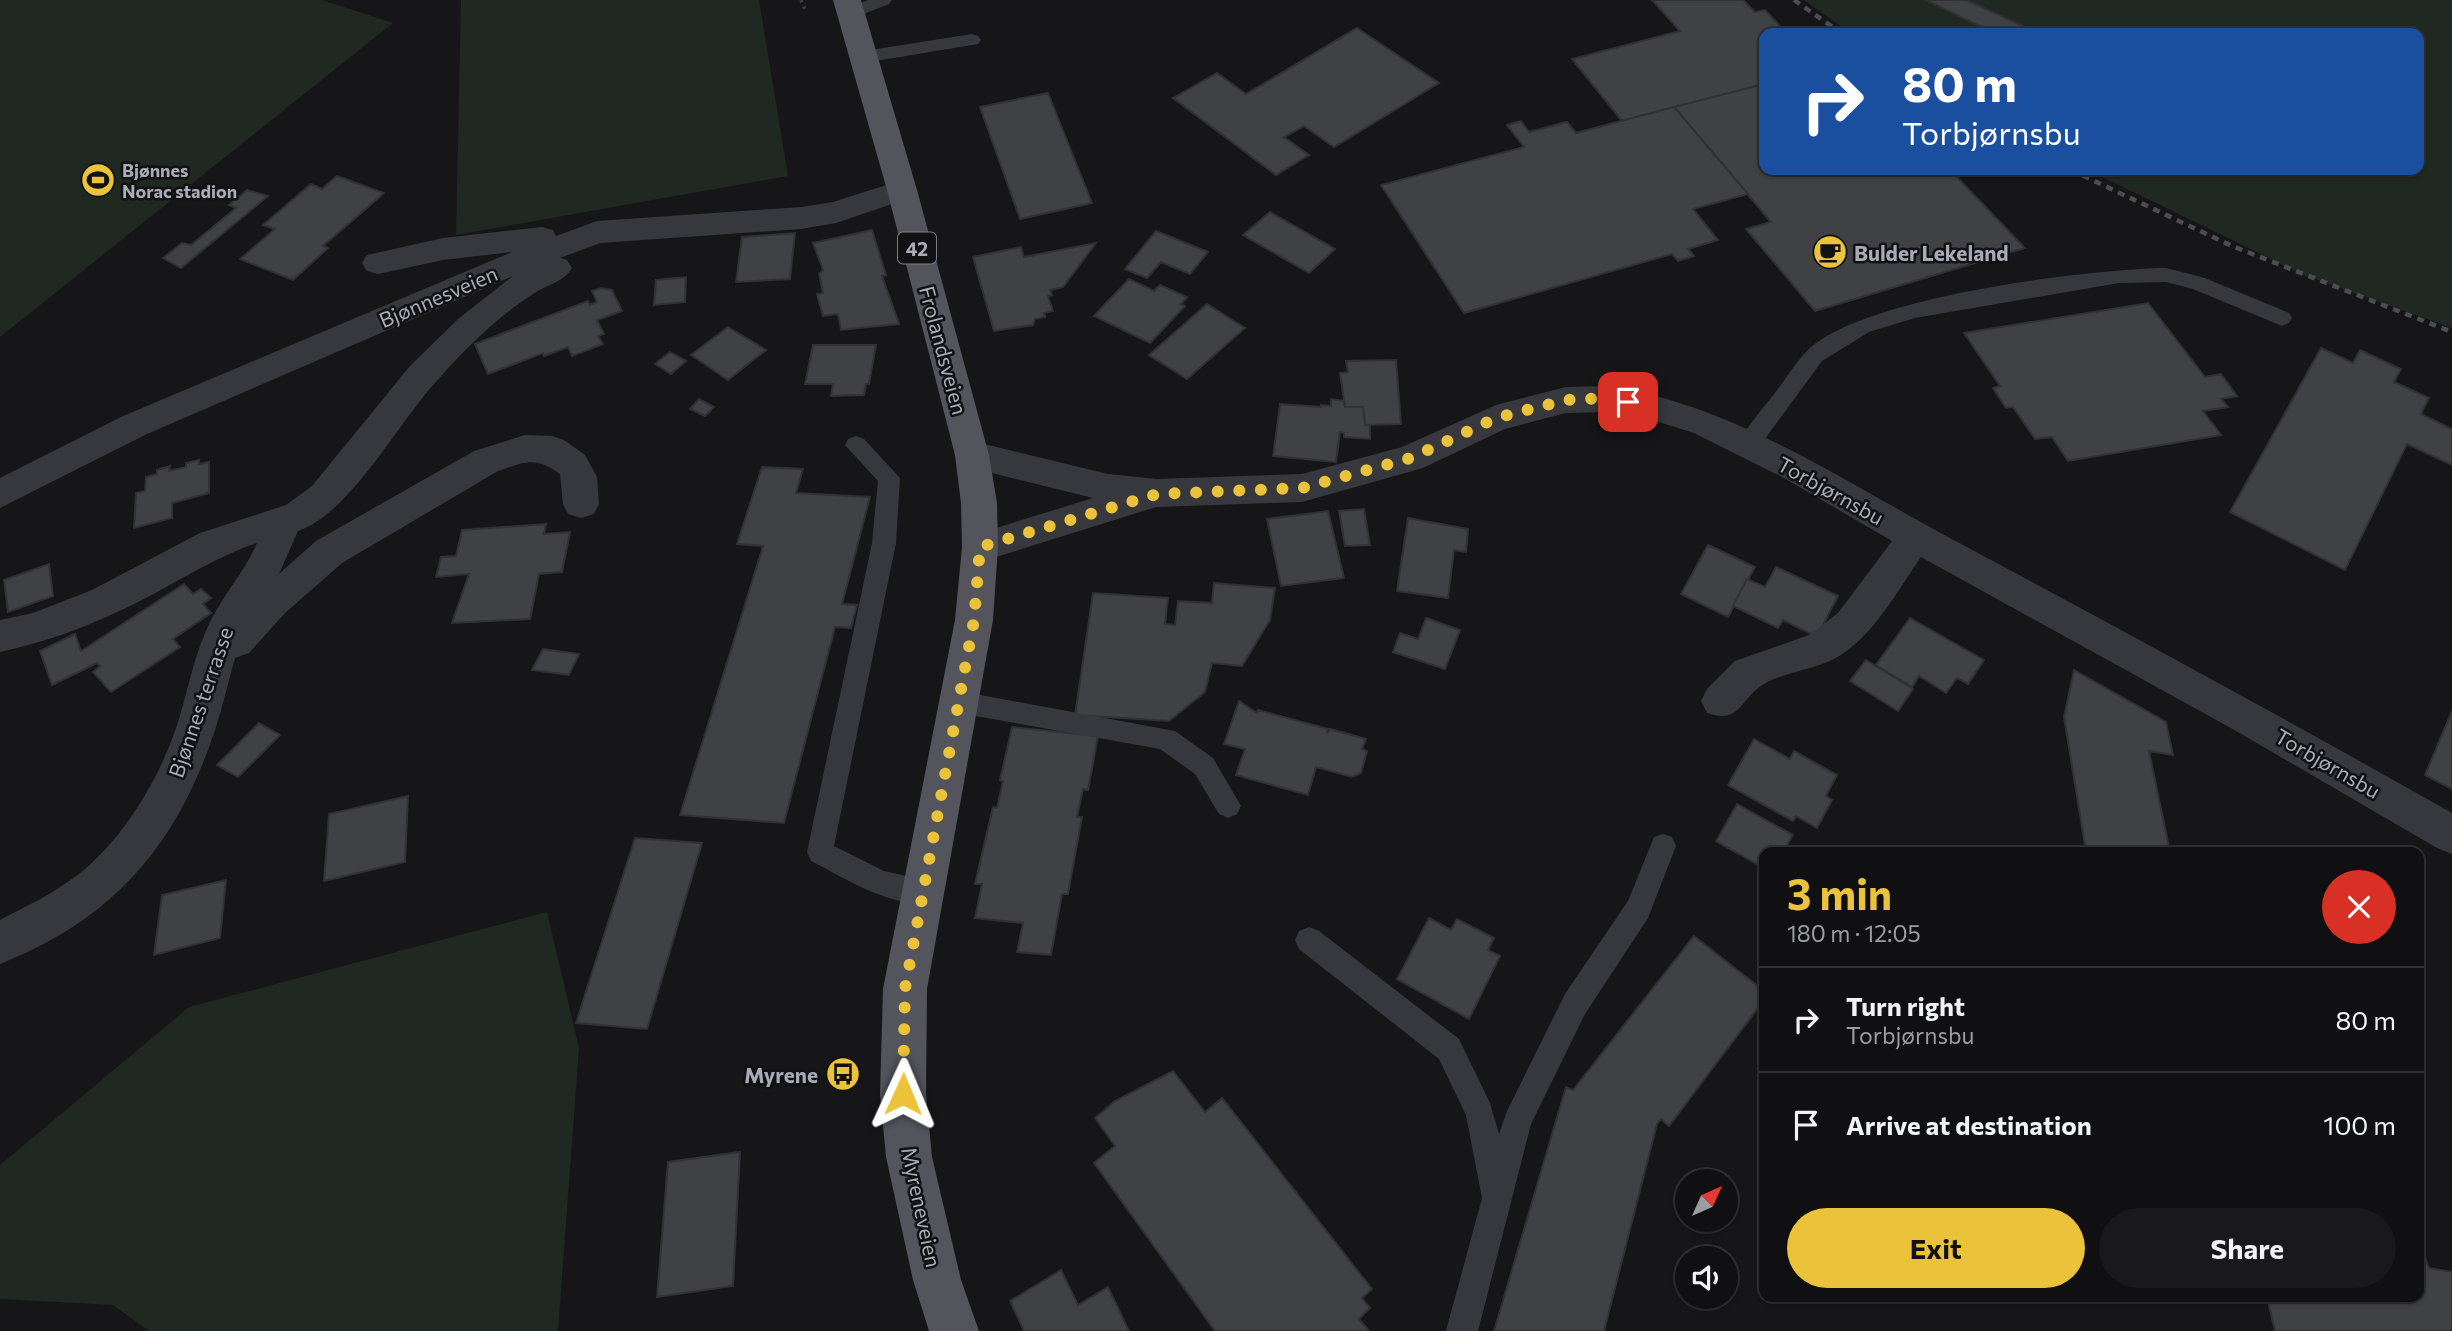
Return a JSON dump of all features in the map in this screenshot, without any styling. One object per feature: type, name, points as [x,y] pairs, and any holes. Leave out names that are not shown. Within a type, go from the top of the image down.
[{"type":"main road","name":"Frolandsveien","points":[[849,7],[902,190],[972,455],[978,499]]},
{"type":"main road","name":"Myreneveien","points":[[954,1331],[937,1280],[909,1157],[903,1094],[905,989],[974,620],[980,547],[978,499]]},
{"type":"street","name":"Bjønnesveien","points":[[0,494],[135,425],[497,270],[597,232],[801,218],[836,212],[902,190]]},
{"type":"street","points":[[378,263],[443,249],[597,232]]},
{"type":"street","points":[[0,636],[36,628],[105,601],[213,543],[298,516],[325,496],[422,375],[470,327],[521,286],[566,263],[597,232]]},
{"type":"street","name":"Torbjørnsbu","points":[[972,455],[1108,488],[1157,494],[1302,488],[1411,458],[1496,418],[1566,400],[1609,398],[1646,405],[1706,424],[1796,468],[1916,537],[2252,720],[2452,835]]},
{"type":"street","points":[[212,660],[233,646],[272,602],[329,552],[486,460],[525,449],[552,450],[573,465],[579,477],[581,504]]},
{"type":"street","name":"Torbjørnsbu","points":[[980,547],[1157,494]]},
{"type":"street","name":"Bjønnes terrasse","points":[[0,943],[75,901],[107,876],[145,829],[177,777],[202,711],[212,660],[231,617],[280,540],[281,522]]},
{"type":"street","points":[[1721,701],[1749,673],[1822,647],[1851,624],[1916,537]]},
{"type":"lane","points":[[849,7],[883,0]]},
{"type":"lane","points":[[864,58],[972,40]]},
{"type":"lane","points":[[1748,445],[1815,355],[1862,327],[1914,311],[2119,276],[2166,275],[2198,283],[2283,318]]},
{"type":"lane","points":[[856,446],[889,478],[884,543],[820,852],[881,884],[923,891]]},
{"type":"lane","points":[[959,702],[1166,738],[1204,766],[1228,806]]},
{"type":"lane","points":[[1462,1331],[1517,1121],[1575,1004],[1638,909],[1663,846]]},
{"type":"lane","points":[[1309,940],[1450,1049],[1480,1113],[1497,1200]]},
{"type":"shaded area","name":"Bjønnes Norac stadion","points":[[0,0],[322,0],[393,23],[0,337]]},
{"type":"shaded area","points":[[461,0],[759,0],[788,176],[456,235]]},
{"type":"shaded area","points":[[1804,0],[2452,0],[2452,328],[2304,275],[2098,175],[2424,175],[2424,28],[1843,28]]},
{"type":"shaded area","points":[[547,912],[579,1048],[558,1331],[149,1331],[113,1305],[0,1299],[0,1165],[189,1007]]},
{"type":"building","points":[[1652,0],[1743,0],[1755,12],[1765,10],[1782,28],[1759,28],[1759,85],[1622,121],[1572,59],[1680,31]]},
{"type":"building","points":[[1926,0],[1967,0],[2027,28],[1984,28]]},
{"type":"building","points":[[1357,28],[1439,83],[1334,147],[1304,126],[1284,137],[1309,155],[1276,175],[1173,98],[1217,73],[1246,94]]},
{"type":"building","points":[[1759,85],[1759,175],[1955,175],[2025,248],[1815,311],[1746,229],[1771,222],[1674,107]]},
{"type":"building","points":[[1048,93],[1092,203],[1020,219],[980,107]]},
{"type":"building","points":[[1674,107],[1748,194],[1693,209],[1718,240],[1688,249],[1694,256],[1678,261],[1672,254],[1464,313],[1381,185],[1524,147],[1507,125],[1521,121],[1529,132],[1567,122],[1576,133]]},
{"type":"building","points":[[337,176],[384,193],[323,246],[328,248],[293,280],[240,259],[275,229],[263,225],[311,184],[322,189]]},
{"type":"building","points":[[247,190],[268,196],[181,268],[163,258],[182,243],[191,245],[236,208],[229,205]]},
{"type":"building","points":[[1270,212],[1335,249],[1309,273],[1243,235]]},
{"type":"building","points":[[872,230],[886,275],[882,276],[899,324],[841,330],[838,314],[823,316],[817,294],[823,293],[819,274],[823,270],[813,243]]},
{"type":"building","points":[[1156,231],[1208,252],[1190,274],[1161,262],[1147,278],[1125,269]]},
{"type":"building","points":[[795,233],[790,279],[736,282],[742,237]]},
{"type":"building","points":[[1096,243],[1063,287],[1050,290],[1052,295],[1048,296],[1053,311],[1044,313],[1045,317],[1035,319],[1033,325],[994,331],[973,257],[1021,247],[1024,257]]},
{"type":"building","points":[[686,277],[685,302],[654,305],[656,280]]},
{"type":"building","points":[[1129,279],[1154,291],[1160,285],[1187,297],[1181,304],[1185,306],[1150,343],[1094,316]]},
{"type":"building","points":[[601,288],[612,290],[622,311],[597,320],[604,334],[598,336],[603,344],[572,356],[568,347],[544,356],[543,353],[488,374],[475,344],[588,301],[590,305],[597,302],[592,291]]},
{"type":"building","points":[[2148,303],[2205,377],[2221,374],[2237,396],[2221,399],[2228,407],[2203,411],[2221,435],[2068,461],[2052,437],[2035,439],[2013,407],[2006,408],[1993,388],[2000,386],[1964,333]]},
{"type":"building","points":[[1207,304],[1245,328],[1187,379],[1149,355]]},
{"type":"building","points":[[728,327],[766,350],[728,380],[691,355]]},
{"type":"building","points":[[813,345],[876,345],[869,384],[866,384],[864,395],[831,396],[833,384],[805,384]]},
{"type":"building","points":[[2321,348],[2353,363],[2360,350],[2401,369],[2394,382],[2429,398],[2421,414],[2452,429],[2452,465],[2407,444],[2345,570],[2230,512]]},
{"type":"building","points":[[670,352],[686,361],[671,374],[655,364]]},
{"type":"building","points":[[1396,360],[1401,424],[1365,425],[1363,407],[1345,407],[1340,373],[1348,372],[1346,361]]},
{"type":"building","points":[[699,399],[714,407],[705,416],[690,409]]},
{"type":"building","points":[[1331,399],[1344,401],[1345,407],[1363,407],[1365,425],[1370,425],[1370,439],[1344,437],[1344,433],[1340,432],[1336,462],[1273,456],[1280,404],[1321,407],[1331,406]]},
{"type":"building","points":[[199,460],[199,464],[209,462],[209,493],[172,503],[172,518],[134,528],[136,493],[145,491],[146,477],[157,474],[157,470],[170,466],[169,471],[186,467],[186,463]]},
{"type":"building","points":[[762,467],[803,469],[796,493],[870,497],[842,604],[857,605],[851,628],[835,627],[784,823],[680,815],[763,546],[737,544]]},
{"type":"building","points":[[1364,509],[1370,545],[1345,546],[1339,511]]},
{"type":"building","points":[[1328,511],[1344,578],[1281,586],[1267,519]]},
{"type":"building","points":[[1408,518],[1468,529],[1466,552],[1454,550],[1448,598],[1397,591]]},
{"type":"building","points":[[546,524],[544,534],[570,532],[562,572],[539,574],[530,619],[452,623],[469,574],[436,577],[441,557],[456,556],[462,530]]},
{"type":"building","points":[[1708,545],[1755,567],[1728,617],[1681,594]]},
{"type":"building","points":[[49,564],[53,596],[8,612],[4,580]]},
{"type":"building","points":[[1776,567],[1838,596],[1817,637],[1783,620],[1778,628],[1733,606],[1747,579],[1765,587]]},
{"type":"building","points":[[1214,583],[1275,588],[1270,620],[1242,666],[1212,663],[1205,692],[1169,721],[1075,715],[1093,593],[1168,598],[1165,624],[1175,625],[1178,601],[1212,603]]},
{"type":"building","points":[[184,584],[193,594],[201,589],[211,598],[203,604],[211,613],[173,639],[180,647],[111,692],[93,672],[100,666],[97,663],[52,685],[40,651],[75,634],[81,651]]},
{"type":"building","points":[[1426,618],[1460,630],[1445,669],[1393,652],[1400,633],[1418,639]]},
{"type":"building","points":[[1910,618],[1984,660],[1968,684],[1957,678],[1946,693],[1919,676],[1912,687],[1876,665]]},
{"type":"building","points":[[543,649],[579,654],[569,675],[532,670]]},
{"type":"building","points":[[1866,660],[1913,689],[1898,711],[1850,681]]},
{"type":"building","points":[[2074,670],[2166,722],[2173,755],[2149,751],[2169,847],[2085,847],[2064,717]]},
{"type":"building","points":[[1239,701],[1257,713],[1258,710],[1328,729],[1327,733],[1330,729],[1366,739],[1362,749],[1367,751],[1361,773],[1352,777],[1316,767],[1308,795],[1236,775],[1245,749],[1224,744]]},
{"type":"building","points":[[2452,711],[2452,789],[2425,775]]},
{"type":"building","points":[[259,723],[280,735],[238,777],[217,765]]},
{"type":"building","points":[[1012,727],[1098,736],[1088,790],[1083,789],[1077,817],[1082,817],[1068,894],[1062,894],[1051,955],[1017,952],[1023,923],[975,918],[982,884],[975,884],[993,807],[997,808],[1003,781],[1000,780]]},
{"type":"building","points":[[1754,739],[1790,759],[1794,751],[1837,775],[1826,796],[1832,800],[1817,828],[1796,816],[1793,821],[1728,785]]},
{"type":"building","points":[[408,796],[405,862],[324,881],[329,814]]},
{"type":"building","points":[[1737,804],[1793,835],[1786,847],[1759,847],[1759,865],[1716,841]]},
{"type":"building","points":[[635,838],[702,843],[647,1029],[576,1023]]},
{"type":"building","points":[[226,880],[220,938],[154,955],[162,895]]},
{"type":"building","points":[[1429,918],[1451,930],[1457,919],[1494,938],[1488,950],[1500,956],[1469,1019],[1397,979]]},
{"type":"building","points":[[1694,936],[1759,987],[1759,1007],[1669,1126],[1661,1119],[1657,1124],[1604,1331],[1494,1331],[1566,1087],[1573,1090]]},
{"type":"building","points":[[1173,1071],[1205,1112],[1222,1098],[1372,1289],[1362,1298],[1370,1308],[1359,1319],[1369,1331],[1215,1331],[1094,1163],[1115,1146],[1095,1118],[1115,1101]]},
{"type":"building","points":[[740,1152],[733,1286],[657,1297],[668,1162]]},
{"type":"building","points":[[2424,1254],[2429,1268],[2452,1272],[2452,1331],[2275,1331],[2268,1302],[2424,1302]]},
{"type":"building","points":[[1061,1270],[1078,1305],[1108,1287],[1129,1331],[1024,1331],[1010,1301]]},
{"type":"railway","points":[[1794,0],[1834,28]]},
{"type":"railway","points":[[2082,175],[2232,246],[2452,332]]},
{"type":"place","name":"Bjønnes Norac stadion","points":[[98,180]]},
{"type":"place","name":"Bulder Lekeland","points":[[1830,252]]},
{"type":"place","name":"Myrene","points":[[843,1074]]},
{"type":"route","points":[[903,1094],[905,989],[974,620],[980,547],[1157,494],[1302,488],[1411,458],[1496,418],[1566,400],[1609,398],[1628,402]]}]
